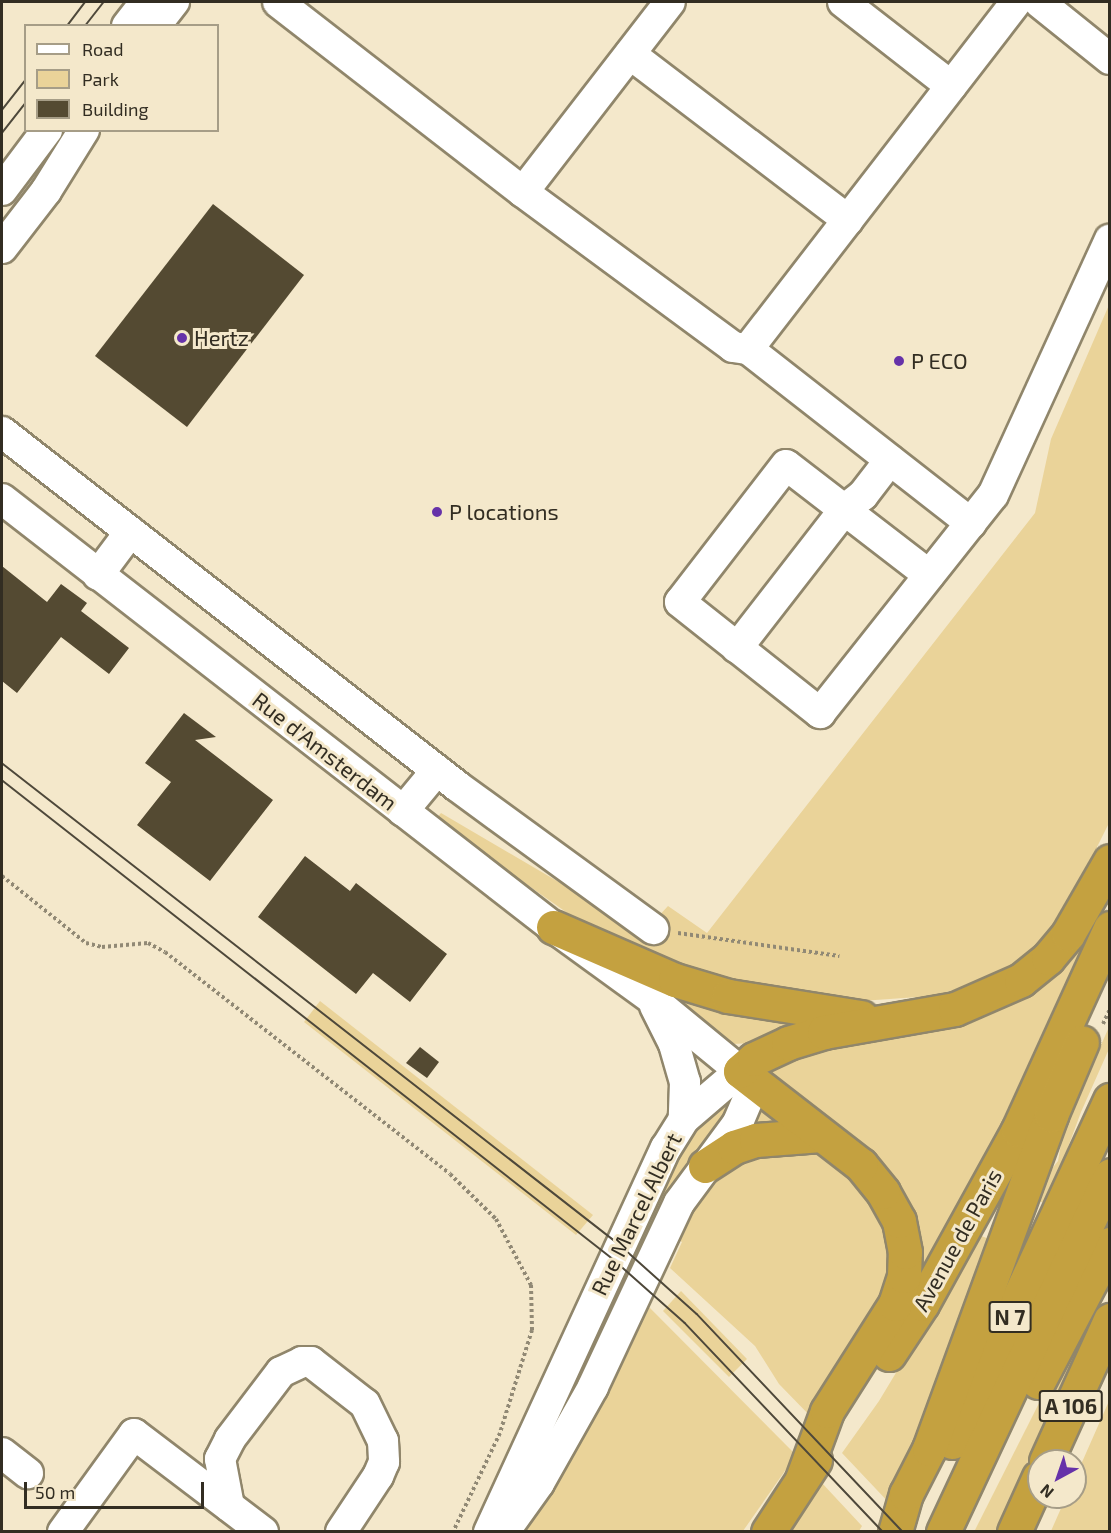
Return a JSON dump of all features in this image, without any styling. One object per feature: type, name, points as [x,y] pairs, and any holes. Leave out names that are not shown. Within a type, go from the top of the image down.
[{"type":"highway","points":[[802,1479],[827,1411],[895,1304],[904,1276],[905,1252],[899,1221],[884,1192],[861,1165],[740,1071],[754,1059],[788,1043],[824,1032],[955,1009],[1021,980],[1048,958],[1068,934],[1110,861]]},
{"type":"highway","points":[[553,927],[632,965],[728,996],[889,1022]]},
{"type":"highway","name":"Avenue de Paris","points":[[768,1532],[922,1304],[1018,1130],[1110,928]]},
{"type":"highway","points":[[895,1532],[906,1494],[933,1439],[1051,1114],[1110,980]]},
{"type":"highway","name":"N 7","points":[[906,1532],[960,1426],[1110,1100]]},
{"type":"highway","points":[[705,1166],[745,1143],[773,1137],[821,1135]]},
{"type":"highway","name":"N 7","points":[[943,1532],[1110,1175]]},
{"type":"highway","points":[[943,1532],[963,1516],[988,1484],[1110,1244]]},
{"type":"highway","name":"A 106","points":[[1051,1449],[1110,1320]]},
{"type":"highway","points":[[1014,1532],[1027,1503]]},
{"type":"street","points":[[129,24],[146,2]]},
{"type":"street","points":[[157,24],[174,2]]},
{"type":"street","points":[[278,2],[523,192],[733,346],[748,349],[971,523]]},
{"type":"street","points":[[523,192],[670,2]]},
{"type":"street","points":[[843,2],[951,86]]},
{"type":"street","points":[[748,349],[1016,2]]},
{"type":"street","points":[[1039,2],[1110,59]]},
{"type":"street","points":[[630,54],[848,220]]},
{"type":"street","points":[[2,190],[46,132]]},
{"type":"street","points":[[2,248],[46,191],[83,132]]},
{"type":"street","points":[[929,575],[786,465],[680,602],[820,713],[993,495],[1110,239]]},
{"type":"street","points":[[2,432],[437,770],[653,929]]},
{"type":"street","points":[[737,648],[845,509],[864,495],[890,460]]},
{"type":"street","name":"Rue d'Amsterdam","points":[[2,499],[553,927],[651,998],[740,1071]]},
{"type":"street","points":[[98,575],[130,532]]},
{"type":"street","points":[[403,811],[437,770]]},
{"type":"street","name":"Rue d'Amsterdam","points":[[651,998],[674,1044],[685,1082],[684,1119]]},
{"type":"street","name":"Rue Marcel Albert","points":[[489,1532],[632,1218],[684,1119],[740,1071],[746,1082],[748,1099],[738,1123],[679,1203],[613,1349],[567,1437],[504,1532]]},
{"type":"street","points":[[230,1506],[220,1460],[230,1439],[281,1372],[302,1362],[311,1362],[365,1404],[383,1442],[384,1462],[378,1476],[341,1532]]},
{"type":"street","points":[[63,1532],[134,1434],[263,1532]]},
{"type":"street","points":[[2,1453],[28,1473]]},
{"type":"path","points":[[2,876],[86,943],[102,947],[148,943],[165,952],[450,1174],[496,1219],[531,1285],[532,1330],[500,1432],[453,1532]]},
{"type":"path","points":[[653,929],[839,956]]},
{"type":"green space","points":[[1109,305],[1109,823],[1061,919],[1021,960],[989,980],[932,996],[819,1004],[691,977],[603,938],[435,820],[441,813],[644,932],[668,906],[707,933],[1035,513],[1051,439]]},
{"type":"green space","points":[[1074,943],[1085,951],[1013,1107],[910,1298],[910,1229],[770,1079],[767,1070],[807,1050],[899,1032]]},
{"type":"green space","points":[[665,989],[805,1020],[751,1043],[733,1044]]},
{"type":"green space","points":[[320,1001],[593,1215],[576,1235],[304,1022]]},
{"type":"green space","points":[[1109,1027],[1109,1049],[1081,1112],[1047,1204],[1029,1198],[1058,1161],[1075,1066],[1089,1072]]},
{"type":"green space","points":[[728,1093],[739,1096],[658,1232],[642,1217],[689,1134]]},
{"type":"green space","points":[[759,1106],[784,1122],[739,1132]]},
{"type":"green space","points":[[811,1145],[880,1197],[894,1265],[882,1307],[815,1421],[779,1384],[755,1346],[670,1268],[682,1242],[672,1236],[728,1160]]},
{"type":"green space","points":[[979,1235],[994,1241],[893,1507],[842,1453],[879,1401]]},
{"type":"green space","points":[[1109,1277],[1109,1285],[1034,1449],[1027,1449],[1027,1464],[996,1531],[974,1532],[1086,1310]]},
{"type":"green space","points":[[681,1291],[747,1359],[729,1377],[663,1311]]},
{"type":"green space","points":[[646,1304],[796,1455],[743,1531],[519,1532]]},
{"type":"green space","points":[[1109,1401],[1109,1531],[1051,1531],[1061,1509],[1087,1509],[1087,1451]]},
{"type":"green space","points":[[821,1482],[862,1526],[859,1531],[787,1532]]},
{"type":"building","name":"Hertz","points":[[213,204],[304,275],[187,427],[95,356]]},
{"type":"building","points":[[2,566],[47,602],[61,584],[87,603],[81,611],[129,648],[109,674],[61,637],[17,693],[2,681]]},
{"type":"building","points":[[184,713],[216,737],[195,740],[273,800],[210,881],[137,825],[171,782],[145,763]]},
{"type":"building","points":[[305,856],[350,891],[356,883],[447,954],[410,1002],[373,973],[356,994],[258,917]]},
{"type":"building","points":[[420,1047],[439,1062],[427,1078],[406,1063]]},
{"type":"tram line","points":[[68,24],[85,2]]},
{"type":"tram line","points":[[87,24],[104,2]]},
{"type":"tram line","points":[[2,110],[24,82]]},
{"type":"tram line","points":[[2,133],[24,105]]},
{"type":"tram line","points":[[2,763],[620,1245],[697,1314],[903,1532]]},
{"type":"tram line","points":[[2,780],[613,1259],[685,1323],[883,1532]]},
{"type":"place","name":"Hertz","points":[[182,338]]},
{"type":"place","name":"P ECO","points":[[899,361]]},
{"type":"place","name":"P locations","points":[[437,512]]}]
